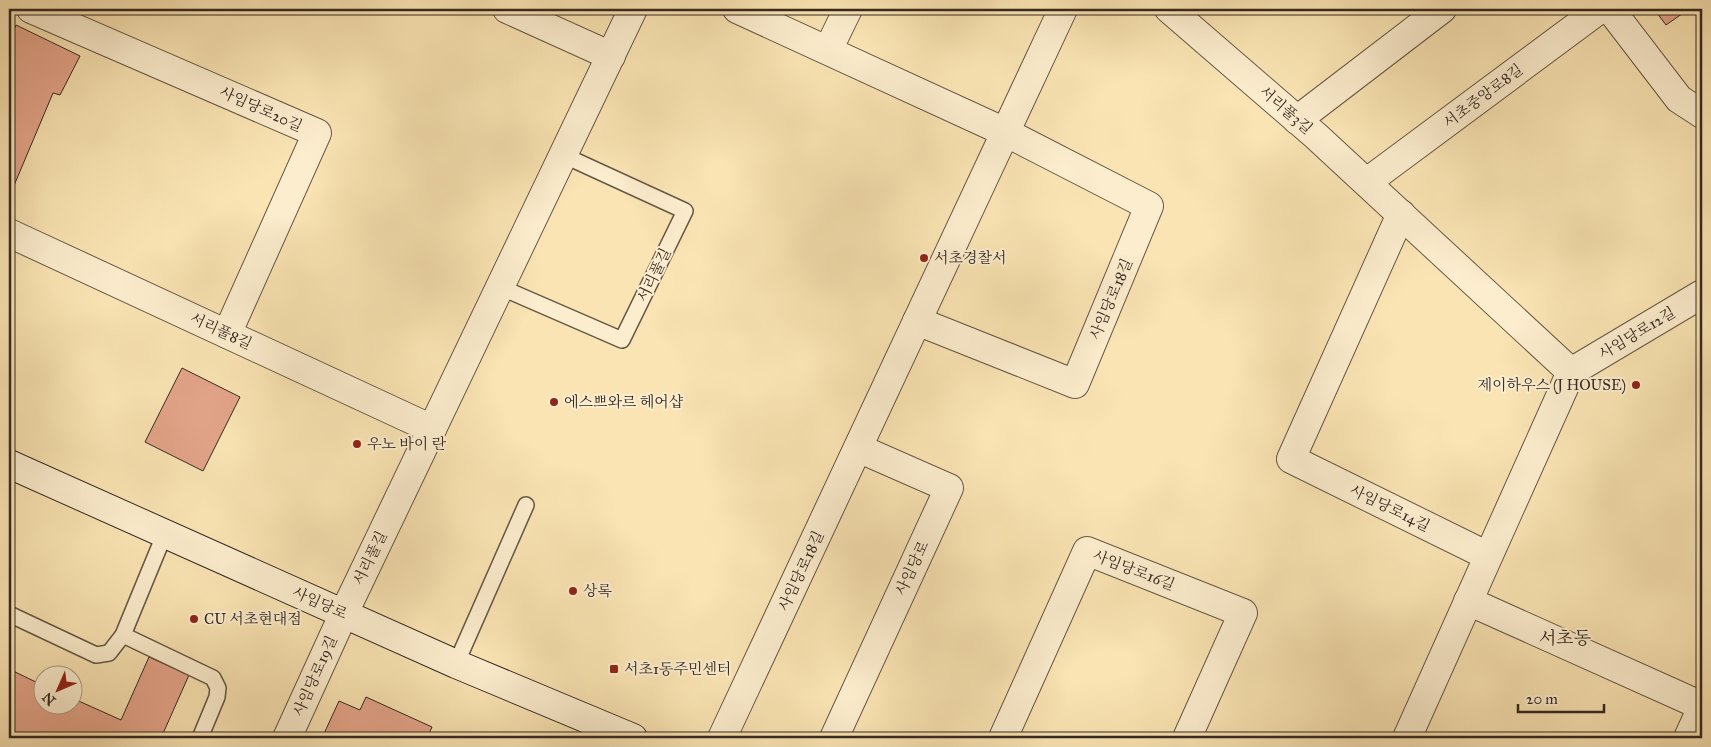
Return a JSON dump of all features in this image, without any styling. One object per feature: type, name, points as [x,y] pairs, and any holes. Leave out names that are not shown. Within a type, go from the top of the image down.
[{"type":"street","name":"사임당로20길","points":[[31,9],[317,133],[226,334]]},
{"type":"street","points":[[508,9],[611,56]]},
{"type":"street","name":"서리풀길","points":[[344,613],[634,9]]},
{"type":"street","name":"사임당로18길","points":[[737,9],[1005,132],[1149,206],[1075,384],[918,321]]},
{"type":"street","points":[[828,50],[848,9]]},
{"type":"street","name":"사임당로18길","points":[[722,738],[1063,9]]},
{"type":"street","name":"서리풀3길","points":[[1170,9],[1366,182],[1571,372]]},
{"type":"street","name":"서초중앙로8길","points":[[1366,182],[1600,9]]},
{"type":"street","points":[[1610,9],[1679,99],[1702,114]]},
{"type":"street","points":[[1297,120],[1437,10]]},
{"type":"street","name":"사임당로14길","points":[[1401,214],[1291,459],[1488,556]]},
{"type":"street","name":"서리풀8길","points":[[10,236],[432,429]]},
{"type":"street","name":"사임당로12길","points":[[1571,372],[1702,294]]},
{"type":"street","points":[[1407,738],[1571,372]]},
{"type":"street","name":"사임당로","points":[[834,738],[949,488],[858,448]]},
{"type":"street","name":"사임당로","points":[[9,464],[456,664],[633,738]]},
{"type":"street","name":"사임당로16길","points":[[1003,738],[1087,551],[1243,613],[1187,738]]},
{"type":"street","points":[[1468,601],[1702,707],[1688,738]]},
{"type":"street","name":"사임당로19길","points":[[287,738],[344,613]]},
{"type":"lane","name":"서리풀길","points":[[500,287],[622,340],[685,211],[563,156]]},
{"type":"lane","points":[[456,664],[526,504]]},
{"type":"lane","points":[[9,614],[96,655],[109,653],[123,635],[165,534]]},
{"type":"lane","points":[[123,635],[213,678],[218,688],[218,697],[200,738]]},
{"type":"building","points":[[1654,9],[1689,9],[1666,25]]},
{"type":"building","points":[[16,25],[80,56],[60,95],[53,93],[10,195],[9,42]]},
{"type":"building","points":[[182,368],[240,397],[203,471],[145,442]]},
{"type":"building","points":[[149,657],[189,675],[161,738],[27,738],[9,730],[9,669],[32,680],[32,714],[82,714],[82,702],[121,720]]},
{"type":"building","points":[[366,697],[432,727],[427,738],[322,738],[339,701],[360,710]]},
{"type":"place","name":"서초경찰서","points":[[924,258]]},
{"type":"place","name":"제이하우스 (J HOUSE)","points":[[1636,385]]},
{"type":"place","name":"에스쁘와르 헤어샵","points":[[554,402]]},
{"type":"place","name":"우노 바이 란","points":[[357,444]]},
{"type":"place","name":"상록","points":[[573,591]]},
{"type":"place","name":"CU 서초현대점","points":[[194,619]]},
{"type":"place","name":"서초1동주민센터","points":[[614,669]]},
{"type":"district","name":"서초동","points":[[1565,638]]}]
